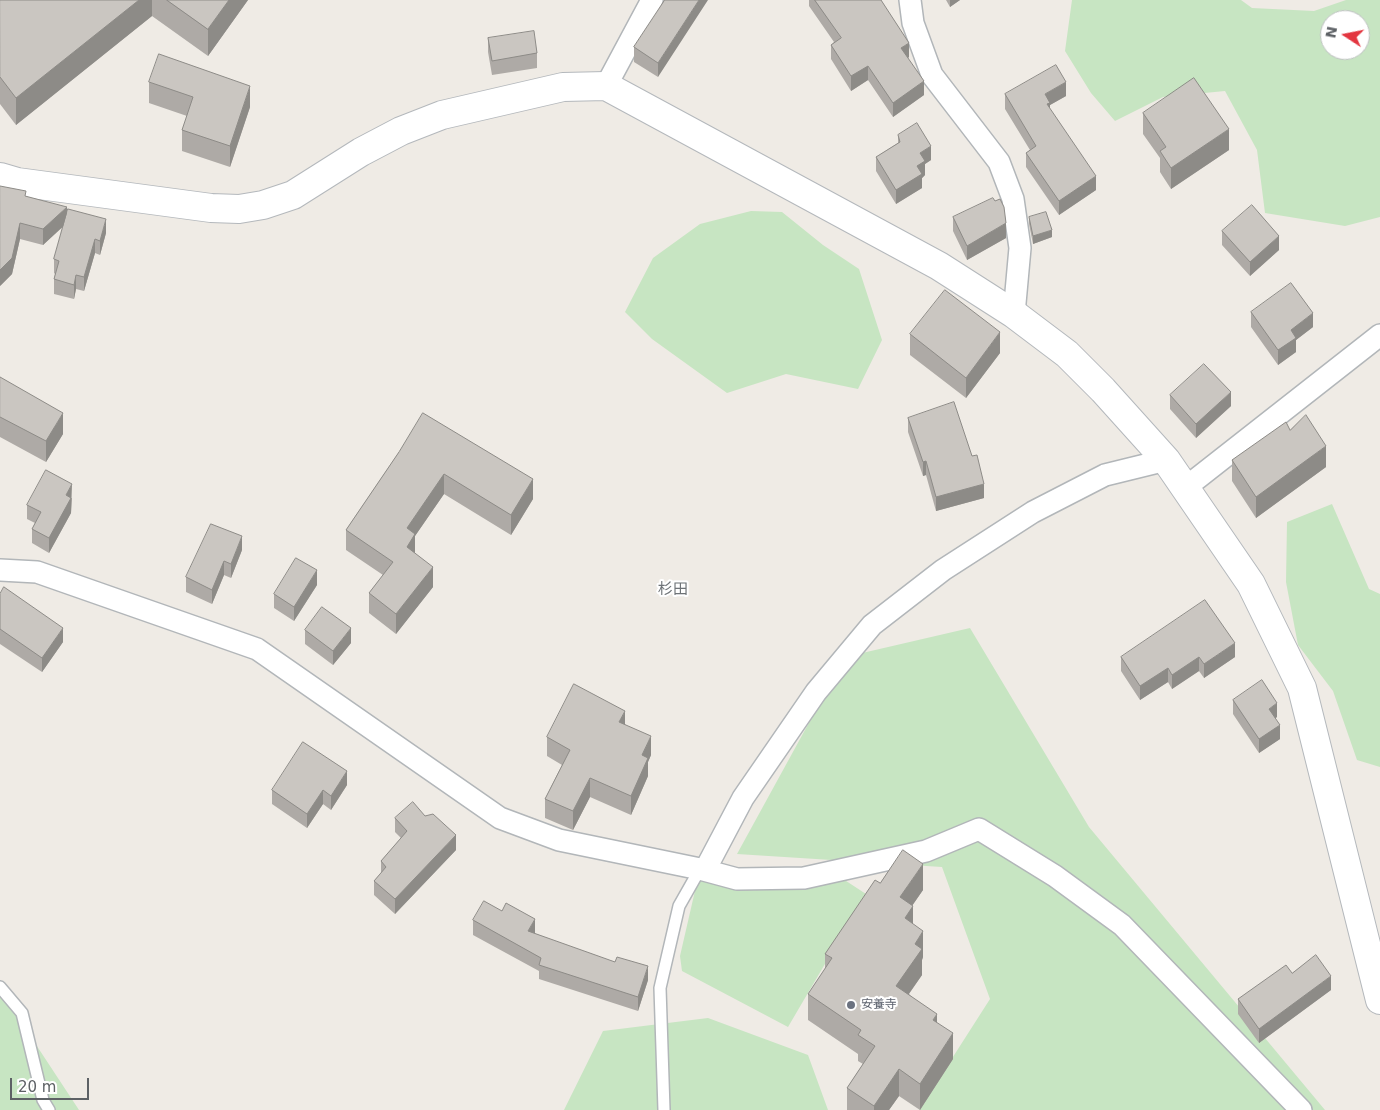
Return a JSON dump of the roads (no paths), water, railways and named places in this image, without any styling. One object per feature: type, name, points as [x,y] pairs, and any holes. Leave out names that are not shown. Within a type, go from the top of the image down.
[{"type":"street","points":[[606,86],[652,0]]},
{"type":"street","points":[[910,0],[913,23],[932,75],[999,162],[1013,199],[1020,248],[1014,314]]},
{"type":"street","points":[[0,177],[17,182],[202,207],[239,209],[263,205],[293,195],[369,148],[401,131],[442,115],[563,87],[606,86],[939,266],[1014,314],[1067,354],[1104,390],[1166,460],[1251,584],[1302,688],[1380,1000]]},
{"type":"street","points":[[1185,488],[1380,335]]},
{"type":"street","points":[[703,869],[743,798],[816,692],[872,624],[942,570],[1033,512],[1105,475],[1166,460]]},
{"type":"street","points":[[1,572],[37,572],[257,649],[500,818],[516,826],[559,840],[703,869],[737,879],[804,878],[926,851],[979,828],[1055,876],[1122,925],[1302,1110]]},
{"type":"lane","points":[[664,1110],[660,988],[679,906],[703,869]]},
{"type":"lane","points":[[0,987],[22,1013],[43,1100],[49,1110]]},
{"type":"place","name":"安養寺","points":[[851,1005]]},
{"type":"district","name":"杉田","points":[[673,590]]}]
